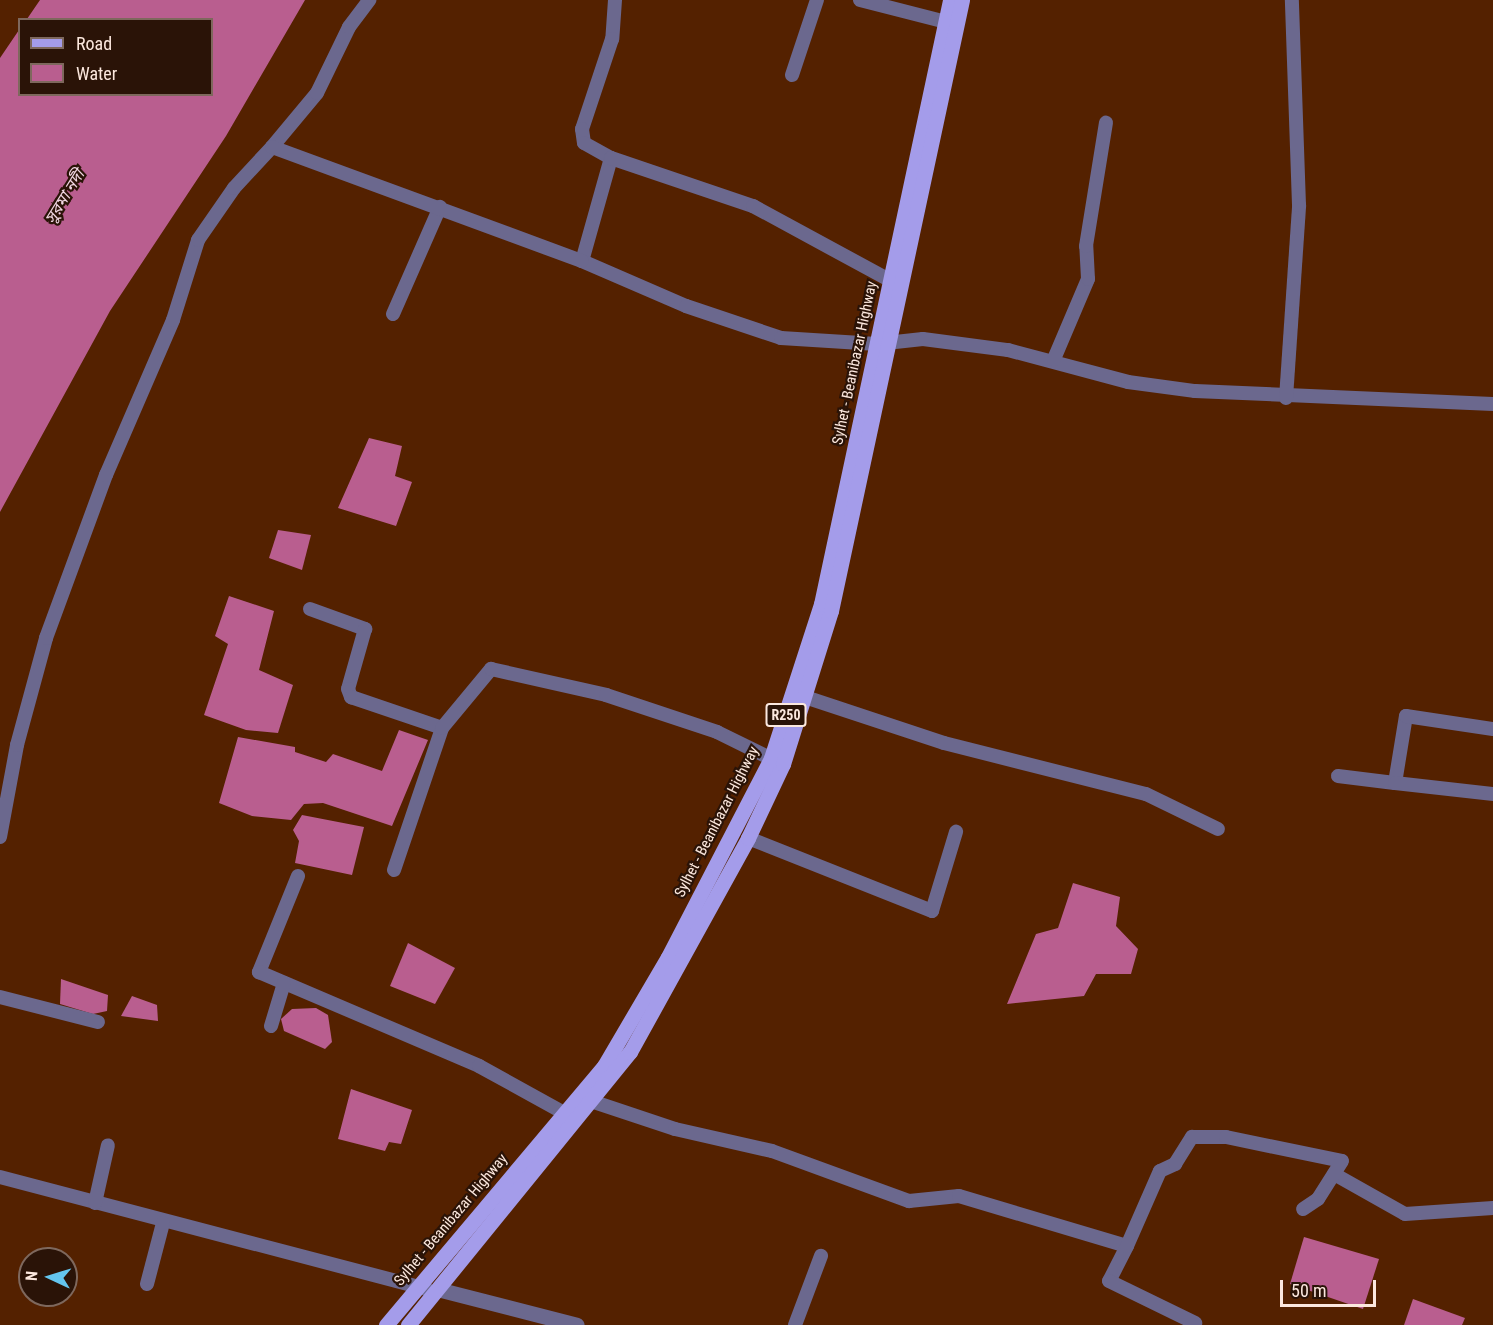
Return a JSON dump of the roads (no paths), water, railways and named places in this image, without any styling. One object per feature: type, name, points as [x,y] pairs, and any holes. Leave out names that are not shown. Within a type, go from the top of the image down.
[{"type":"main road","name":"Sylhet - Beanibazar Highway","points":[[408,1325],[441,1290],[594,1102],[630,1052],[748,838],[777,761],[805,697],[831,611],[884,341],[952,23],[950,0]]},
{"type":"main road","name":"Sylhet - Beanibazar Highway","points":[[386,1325],[604,1066],[669,957],[777,761],[821,604],[884,341],[891,281],[952,23],[962,0]]},
{"type":"street","points":[[0,837],[16,745],[46,638],[106,475],[173,320],[198,240],[234,188],[318,93],[350,27],[369,0]]},
{"type":"street","points":[[615,0],[612,39],[582,129],[584,143],[611,158],[753,206],[891,281]]},
{"type":"street","points":[[792,75],[817,0]]},
{"type":"street","points":[[860,0],[952,23]]},
{"type":"street","points":[[1286,398],[1299,205],[1292,0]]},
{"type":"street","points":[[1054,359],[1088,279],[1086,246],[1106,123]]},
{"type":"street","points":[[272,147],[582,261],[686,306],[781,338],[884,341],[1054,359],[1128,382],[1286,398],[1493,404]]},
{"type":"street","points":[[582,261],[611,158]]},
{"type":"street","points":[[393,314],[440,207]]},
{"type":"street","points":[[310,609],[365,629],[348,688],[351,697],[442,728]]},
{"type":"street","points":[[394,870],[442,728],[491,669],[606,695],[717,732],[777,761]]},
{"type":"street","points":[[805,697],[944,743],[1146,794],[1218,829]]},
{"type":"street","points":[[1395,783],[1406,716],[1493,729]]},
{"type":"street","points":[[1338,776],[1493,794]]},
{"type":"street","points":[[748,838],[932,911],[956,832]]},
{"type":"street","points":[[298,876],[258,969],[284,983],[479,1066],[564,1113]]},
{"type":"street","points":[[271,1026],[284,983]]},
{"type":"street","points":[[0,997],[98,1022]]},
{"type":"street","points":[[594,1102],[675,1129],[772,1151],[909,1201],[959,1196],[1127,1246]]},
{"type":"street","points":[[1195,1323],[1109,1281],[1160,1171],[1175,1164],[1192,1137],[1226,1137],[1342,1161],[1318,1199],[1303,1209]]},
{"type":"street","points":[[95,1203],[108,1145]]},
{"type":"street","points":[[1334,1174],[1404,1214],[1493,1208]]},
{"type":"street","points":[[0,1178],[162,1223],[272,1245],[417,1288],[441,1290],[577,1325]]},
{"type":"street","points":[[147,1284],[162,1223]]},
{"type":"street","points":[[795,1325],[821,1256]]},
{"type":"water","name":"সুরমা নদী","points":[[40,0],[305,0],[226,136],[110,311],[0,512],[0,58],[18,31],[18,96],[213,96],[213,18],[28,18]]},
{"type":"water","points":[[369,438],[402,446],[395,476],[412,482],[396,526],[338,508]]},
{"type":"water","points":[[278,530],[311,535],[302,570],[269,558]]},
{"type":"water","points":[[229,596],[274,611],[259,670],[293,685],[278,733],[246,730],[204,715],[228,644],[215,636]]},
{"type":"water","points":[[399,730],[428,740],[392,826],[323,803],[304,804],[291,820],[252,816],[219,803],[238,737],[295,747],[295,752],[326,762],[333,754],[382,771]]},
{"type":"water","points":[[302,815],[364,827],[352,875],[295,863],[299,841],[293,830]]},
{"type":"water","points":[[1073,883],[1120,897],[1116,926],[1138,949],[1131,974],[1096,974],[1084,996],[1007,1004],[1036,934],[1058,928]]},
{"type":"water","points":[[408,943],[455,968],[435,1004],[390,986]]},
{"type":"water","points":[[61,979],[108,995],[107,1011],[93,1014],[60,1004]]},
{"type":"water","points":[[132,996],[157,1005],[158,1021],[121,1016]]},
{"type":"water","points":[[316,1008],[328,1015],[332,1042],[325,1049],[284,1031],[281,1019],[292,1009]]},
{"type":"water","points":[[351,1089],[412,1110],[401,1144],[389,1142],[385,1151],[338,1139]]},
{"type":"water","points":[[1304,1237],[1379,1259],[1363,1309],[1290,1284]]},
{"type":"water","points":[[1413,1299],[1465,1318],[1462,1325],[1404,1325]]}]
